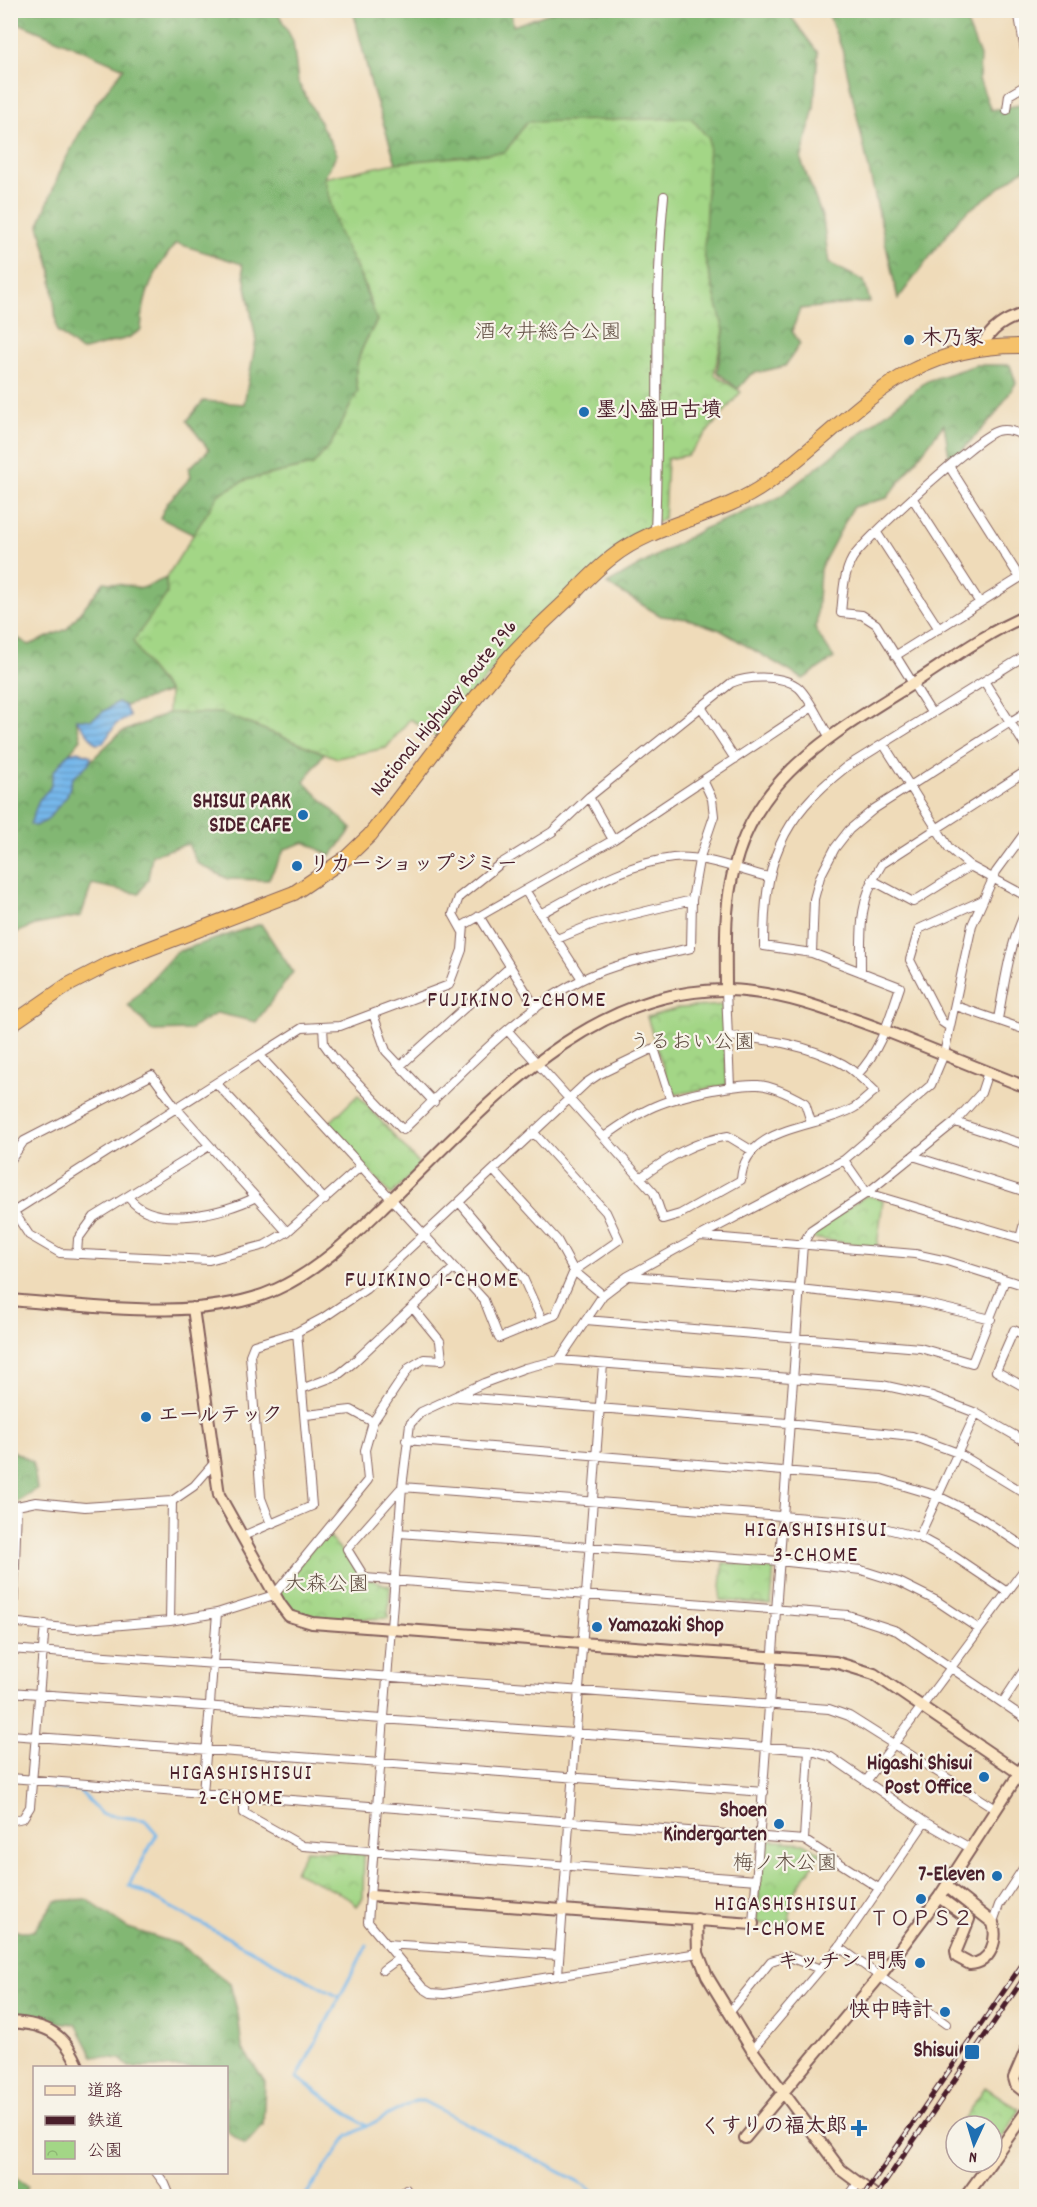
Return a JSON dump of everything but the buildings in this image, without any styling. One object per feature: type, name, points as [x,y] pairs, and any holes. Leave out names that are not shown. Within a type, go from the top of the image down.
[{"type":"highway","name":"National Highway Route 296","points":[[10,1026],[68,985],[99,969],[294,893],[346,858],[370,836],[507,660],[611,558],[655,531],[715,510],[755,491],[876,391],[906,372],[927,362],[981,348],[1026,346]]},
{"type":"street","points":[[1018,10],[1026,57]]},
{"type":"street","points":[[1007,110],[1010,95],[1026,85]]},
{"type":"street","points":[[655,531],[659,454],[658,253],[664,196]]},
{"type":"street","points":[[981,348],[998,325],[1026,313]]},
{"type":"street","points":[[932,714],[869,618],[841,613],[849,566],[862,546],[950,465],[999,430],[1013,431],[1026,439]]},
{"type":"street","points":[[895,656],[1023,576],[950,465]]},
{"type":"street","points":[[913,499],[980,603]]},
{"type":"street","points":[[877,533],[939,629]]},
{"type":"street","points":[[730,1087],[726,990],[727,911],[735,869],[744,841],[765,796],[792,767],[828,736],[988,634],[1026,616]]},
{"type":"street","points":[[856,1075],[869,1062],[885,1031],[900,987],[812,953],[764,946],[764,900],[775,854],[805,806],[823,785],[846,767],[1026,655]]},
{"type":"street","points":[[464,933],[453,914],[459,897],[500,864],[552,832],[589,797],[731,683],[746,677],[787,681],[799,688],[828,736]]},
{"type":"street","points":[[984,681],[1026,747]]},
{"type":"street","points":[[701,707],[735,759]]},
{"type":"street","points":[[361,1166],[287,1232],[265,1245],[209,1260],[60,1253],[29,1235],[12,1209],[177,1109],[302,1028],[340,1026],[449,985],[462,950],[464,925],[613,840],[811,708]]},
{"type":"street","points":[[812,953],[814,898],[820,877],[835,848],[849,830],[874,809],[1026,712]]},
{"type":"street","points":[[884,745],[949,848],[970,866],[1026,896]]},
{"type":"street","points":[[861,972],[861,916],[872,880],[882,864],[1026,771]]},
{"type":"street","points":[[322,1027],[324,1044],[334,1058],[403,1130],[508,1031],[536,1008],[582,979],[633,961],[691,948],[692,900],[699,860],[714,816],[712,799],[704,780]]},
{"type":"street","points":[[589,797],[613,840]]},
{"type":"street","points":[[560,1360],[603,1294],[628,1276],[844,1160],[932,1085],[944,1054],[948,1026],[956,1006],[972,925],[993,878],[1026,831]]},
{"type":"street","points":[[540,914],[638,866],[674,858],[699,860],[768,877]]},
{"type":"street","points":[[872,880],[913,902],[970,866]]},
{"type":"street","points":[[525,890],[582,979]]},
{"type":"street","points":[[558,939],[593,924],[692,900]]},
{"type":"street","points":[[948,1026],[942,1022],[910,960],[919,929],[983,900]]},
{"type":"street","points":[[998,1018],[1012,948],[1026,912]]},
{"type":"street","points":[[479,916],[536,1008]]},
{"type":"street","points":[[400,1066],[510,967]]},
{"type":"street","points":[[10,1300],[116,1308],[193,1308],[235,1302],[276,1290],[335,1252],[536,1062],[575,1034],[630,1009],[688,993],[726,990],[796,999],[885,1031],[1026,1088]]},
{"type":"street","points":[[956,1006],[998,1018],[1026,1030]]},
{"type":"street","points":[[373,1014],[386,1051],[434,1101]]},
{"type":"street","points":[[508,1031],[654,1193],[663,1219],[680,1214],[741,1180],[742,1166],[751,1150],[778,1134],[853,1109],[875,1091],[844,1064],[814,1051],[772,1040],[729,1036]]},
{"type":"street","points":[[271,1524],[261,1498],[250,1355],[254,1345],[297,1332],[323,1318],[366,1288],[597,1075],[654,1048],[670,1098]]},
{"type":"street","points":[[260,1056],[391,1200],[425,1233],[484,1300],[499,1338],[555,1315],[574,1271],[619,1240],[606,1212],[534,1133]]},
{"type":"street","points":[[371,1896],[753,1924],[788,1423],[803,1244],[811,1230],[867,1193],[955,1122],[981,1093],[988,1072]]},
{"type":"street","points":[[10,1161],[24,1141],[153,1075],[177,1109],[287,1232]]},
{"type":"street","points":[[217,1084],[325,1200]]},
{"type":"street","points":[[604,1137],[636,1114],[670,1098],[730,1087],[759,1085],[788,1094],[805,1103],[811,1122]]},
{"type":"street","points":[[955,1122],[1026,1144]]},
{"type":"street","points":[[640,1178],[664,1160],[706,1140],[728,1136],[751,1150]]},
{"type":"street","points":[[77,1254],[78,1239],[94,1217],[129,1198],[209,1146]]},
{"type":"street","points":[[914,1156],[1026,1192]]},
{"type":"street","points":[[844,1160],[867,1193],[1023,1239],[1026,1216]]},
{"type":"street","points":[[494,1171],[557,1240],[574,1271],[603,1294]]},
{"type":"street","points":[[129,1198],[135,1206],[146,1212],[185,1215],[208,1214],[237,1207],[256,1197]]},
{"type":"street","points":[[459,1202],[523,1278],[542,1320]]},
{"type":"street","points":[[700,1236],[915,1254],[947,1261],[1026,1286]]},
{"type":"street","points":[[304,1388],[338,1375],[454,1268]]},
{"type":"street","points":[[628,1276],[799,1289],[919,1302],[991,1319]]},
{"type":"street","points":[[586,1320],[920,1348],[972,1363],[1005,1280]]},
{"type":"street","points":[[193,1308],[219,1495],[274,1595],[289,1616],[300,1621],[835,1662],[874,1674],[1019,1773]]},
{"type":"street","points":[[214,1463],[194,1486],[172,1501],[85,1507],[36,1502],[17,1506],[12,1622],[74,1629],[170,1621],[217,1612],[274,1595],[368,1480],[365,1450],[373,1422],[409,1368],[424,1359],[442,1360],[440,1341],[413,1308]]},
{"type":"street","points":[[1026,1336],[1014,1330],[996,1371],[1026,1388]]},
{"type":"street","points":[[243,1536],[312,1506],[304,1388],[297,1332]]},
{"type":"street","points":[[698,1953],[444,1994],[431,1993],[423,1988],[368,1922],[379,1807],[402,1487],[406,1440],[410,1424],[421,1412],[525,1368],[560,1360],[882,1385],[932,1396],[976,1413],[1026,1442]]},
{"type":"street","points":[[558,1974],[603,1364]]},
{"type":"street","points":[[457,1397],[788,1423],[912,1436],[958,1453],[1026,1494]]},
{"type":"street","points":[[306,1415],[351,1410],[373,1422]]},
{"type":"street","points":[[919,1537],[976,1413]]},
{"type":"street","points":[[406,1440],[881,1479],[938,1496],[978,1516],[1026,1548]]},
{"type":"street","points":[[402,1487],[860,1522],[919,1537],[952,1555],[1007,1592]]},
{"type":"street","points":[[402,1487],[347,1549],[365,1578],[848,1615],[897,1631],[1026,1719]]},
{"type":"street","points":[[170,1621],[172,1501]]},
{"type":"street","points":[[399,1533],[861,1570],[899,1582],[937,1601],[979,1629]]},
{"type":"street","points":[[867,1780],[1026,1567]]},
{"type":"street","points":[[203,1794],[212,1707],[217,1612]]},
{"type":"street","points":[[10,1821],[23,1818],[30,1807],[45,1624]]},
{"type":"street","points":[[10,1649],[829,1709],[849,1716],[996,1809]]},
{"type":"street","points":[[1003,1702],[1026,1667]]},
{"type":"street","points":[[10,1692],[809,1750],[831,1757],[925,1822],[970,1848]]},
{"type":"street","points":[[10,1735],[764,1792]]},
{"type":"street","points":[[804,1840],[809,1750]]},
{"type":"street","points":[[745,2138],[880,1976],[939,1897],[1026,1763]]},
{"type":"street","points":[[10,1778],[804,1840],[880,1889]]},
{"type":"street","points":[[244,1796],[244,1813],[303,1846],[757,1880]]},
{"type":"street","points":[[752,2050],[839,1947],[925,1822]]},
{"type":"street","points":[[939,1897],[969,1919],[956,1951],[964,1962],[977,1963],[989,1953],[994,1943],[993,1922],[999,1905],[1026,1864]]},
{"type":"street","points":[[946,1886],[993,1922]]},
{"type":"street","points":[[697,1919],[698,1953],[707,1976],[752,2050],[782,2094],[840,2169],[876,2196]]},
{"type":"street","points":[[386,1944],[558,1955]]},
{"type":"street","points":[[839,1947],[946,2024]]},
{"type":"street","points":[[729,2013],[771,1961],[787,1956],[820,1969]]},
{"type":"street","points":[[383,1970],[398,1959]]},
{"type":"street","points":[[10,2022],[31,2023],[56,2032],[66,2041],[79,2066]]},
{"type":"street","points":[[1026,2050],[1014,2078],[1016,2085],[1026,2092]]},
{"type":"street","points":[[1004,2143],[1026,2112]]},
{"type":"street","points":[[158,2174],[170,2196]]},
{"type":"street","points":[[966,2196],[982,2174]]},
{"type":"street","points":[[849,2196],[858,2183]]},
{"type":"street","points":[[399,2196],[406,2189]]},
{"type":"green space","points":[[11,10],[277,11],[293,41],[298,82],[337,154],[324,178],[377,321],[360,354],[356,372],[358,391],[331,444],[313,465],[246,480],[219,494],[194,535],[160,518],[167,503],[191,477],[189,468],[209,450],[187,421],[203,401],[244,404],[256,340],[242,264],[176,243],[155,274],[144,305],[141,330],[128,338],[81,351],[57,331],[51,270],[39,225],[63,164],[95,105],[124,68],[21,24],[11,23]]},
{"type":"green space","points":[[353,10],[511,11],[513,26],[555,11],[787,11],[818,53],[814,108],[801,160],[823,219],[829,263],[864,281],[870,302],[800,309],[792,331],[800,344],[785,366],[751,374],[738,389],[717,372],[724,331],[704,255],[706,195],[506,152],[396,163],[372,88]]},
{"type":"green space","points":[[827,11],[962,11],[980,56],[979,79],[991,110],[1026,104],[1026,168],[960,217],[898,299],[842,49]]},
{"type":"green space","name":"酒々井総合公園","points":[[691,118],[709,139],[704,255],[724,331],[714,374],[741,392],[688,455],[667,459],[664,518],[623,545],[526,631],[436,737],[410,719],[386,748],[337,758],[222,713],[168,713],[169,692],[148,666],[133,641],[167,594],[166,578],[219,494],[246,480],[313,465],[331,444],[358,391],[356,372],[360,354],[377,321],[364,283],[338,231],[324,178],[396,163],[505,152],[527,122]]},
{"type":"green space","points":[[976,365],[1010,365],[1016,383],[995,415],[950,463],[944,424],[887,498],[853,507],[820,569],[816,631],[834,658],[803,679],[720,630],[688,619],[661,616],[607,584],[703,529],[778,498],[927,381]]},
{"type":"green space","points":[[166,578],[167,594],[157,610],[148,666],[169,692],[125,706],[117,702],[91,720],[76,719],[81,739],[54,771],[50,788],[39,800],[35,826],[46,821],[67,796],[72,779],[120,733],[168,713],[222,713],[324,753],[304,782],[352,829],[331,856],[305,842],[285,849],[268,880],[228,879],[197,863],[188,844],[152,855],[148,879],[139,894],[92,884],[81,916],[35,925],[11,935],[11,634],[29,645],[67,629],[104,582],[143,588]]},
{"type":"green space","points":[[261,924],[293,972],[256,1022],[217,1013],[189,1030],[152,1031],[128,1005],[176,952]]},
{"type":"green space","name":"うるおい公園","points":[[723,1005],[727,1085],[672,1095],[647,1017],[680,1008]]},
{"type":"green space","points":[[358,1095],[420,1165],[391,1195],[327,1125]]},
{"type":"green space","points":[[867,1195],[883,1200],[877,1247],[811,1238],[813,1231]]},
{"type":"green space","points":[[11,1450],[33,1462],[37,1489],[11,1506]]},
{"type":"green space","name":"大森公園","points":[[325,1532],[365,1578],[390,1586],[388,1618],[303,1621],[289,1616],[274,1595]]},
{"type":"green space","points":[[723,1563],[774,1566],[771,1605],[720,1600]]},
{"type":"green space","name":"梅ノ木公園","points":[[764,1840],[804,1843],[821,1853],[791,1897],[789,1926],[756,1923]]},
{"type":"green space","points":[[306,1850],[364,1854],[363,1898],[357,1906],[348,1897],[295,1872]]},
{"type":"green space","points":[[86,1899],[128,1928],[181,1945],[230,1984],[238,2014],[242,2048],[265,2082],[263,2125],[245,2145],[228,2132],[228,2066],[128,2066],[120,2059],[93,2056],[76,2024],[15,2018],[11,2037],[11,1931],[34,1931],[55,1901]]},
{"type":"green space","points":[[985,2087],[1020,2110],[1004,2134],[1004,2114],[967,2114]]},
{"type":"green space","points":[[11,2174],[28,2186],[23,2196],[11,2196]]},
{"type":"water","points":[[118,702],[125,706],[130,717],[116,724],[103,743],[96,744],[76,719],[91,720]]},
{"type":"water","points":[[78,751],[91,756],[90,762],[72,779],[67,796],[46,821],[35,826],[30,824],[39,800],[50,788],[54,771],[69,753]]},
{"type":"waterway","points":[[52,1788],[79,1790],[101,1814],[145,1820],[157,1834],[129,1885],[339,1997]]},
{"type":"waterway","points":[[366,2126],[297,2078],[367,1945]]},
{"type":"waterway","points":[[305,2196],[348,2136],[415,2101],[423,2101],[585,2185],[597,2196]]},
{"type":"railway","points":[[863,2196],[1026,1959]]},
{"type":"railway","points":[[876,2196],[1026,1975]]},
{"type":"place","name":"木乃家","points":[[909,340]]},
{"type":"place","name":"墨小盛田古墳","points":[[584,412]]},
{"type":"place","name":"SHISUI PARK SIDE CAFE","points":[[303,815]]},
{"type":"place","name":"リカーショップジミー","points":[[297,866]]},
{"type":"place","name":"エールテック","points":[[146,1417]]},
{"type":"place","name":"Yamazaki Shop","points":[[597,1627]]},
{"type":"place","name":"Higashi Shisui Post Office","points":[[984,1777]]},
{"type":"place","name":"Shoen Kindergarten","points":[[779,1824]]},
{"type":"place","name":"7-Eleven","points":[[997,1876]]},
{"type":"place","name":"ＴＯＰＳ２","points":[[921,1899]]},
{"type":"place","name":"キッチン 門馬","points":[[920,1963]]},
{"type":"place","name":"快中時計","points":[[945,2012]]},
{"type":"place","name":"Shisui","points":[[972,2052]]},
{"type":"place","name":"くすりの福太郎","points":[[859,2128]]},
{"type":"district","name":"FUJIKINO 2-CHOME","points":[[517,1001]]},
{"type":"district","name":"FUJIKINO 1-CHOME","points":[[432,1281]]},
{"type":"district","name":"HIGASHISHISUI 3-CHOME","points":[[816,1544]]},
{"type":"district","name":"HIGASHISHISUI 2-CHOME","points":[[241,1787]]},
{"type":"district","name":"HIGASHISHISUI 1-CHOME","points":[[786,1918]]}]
